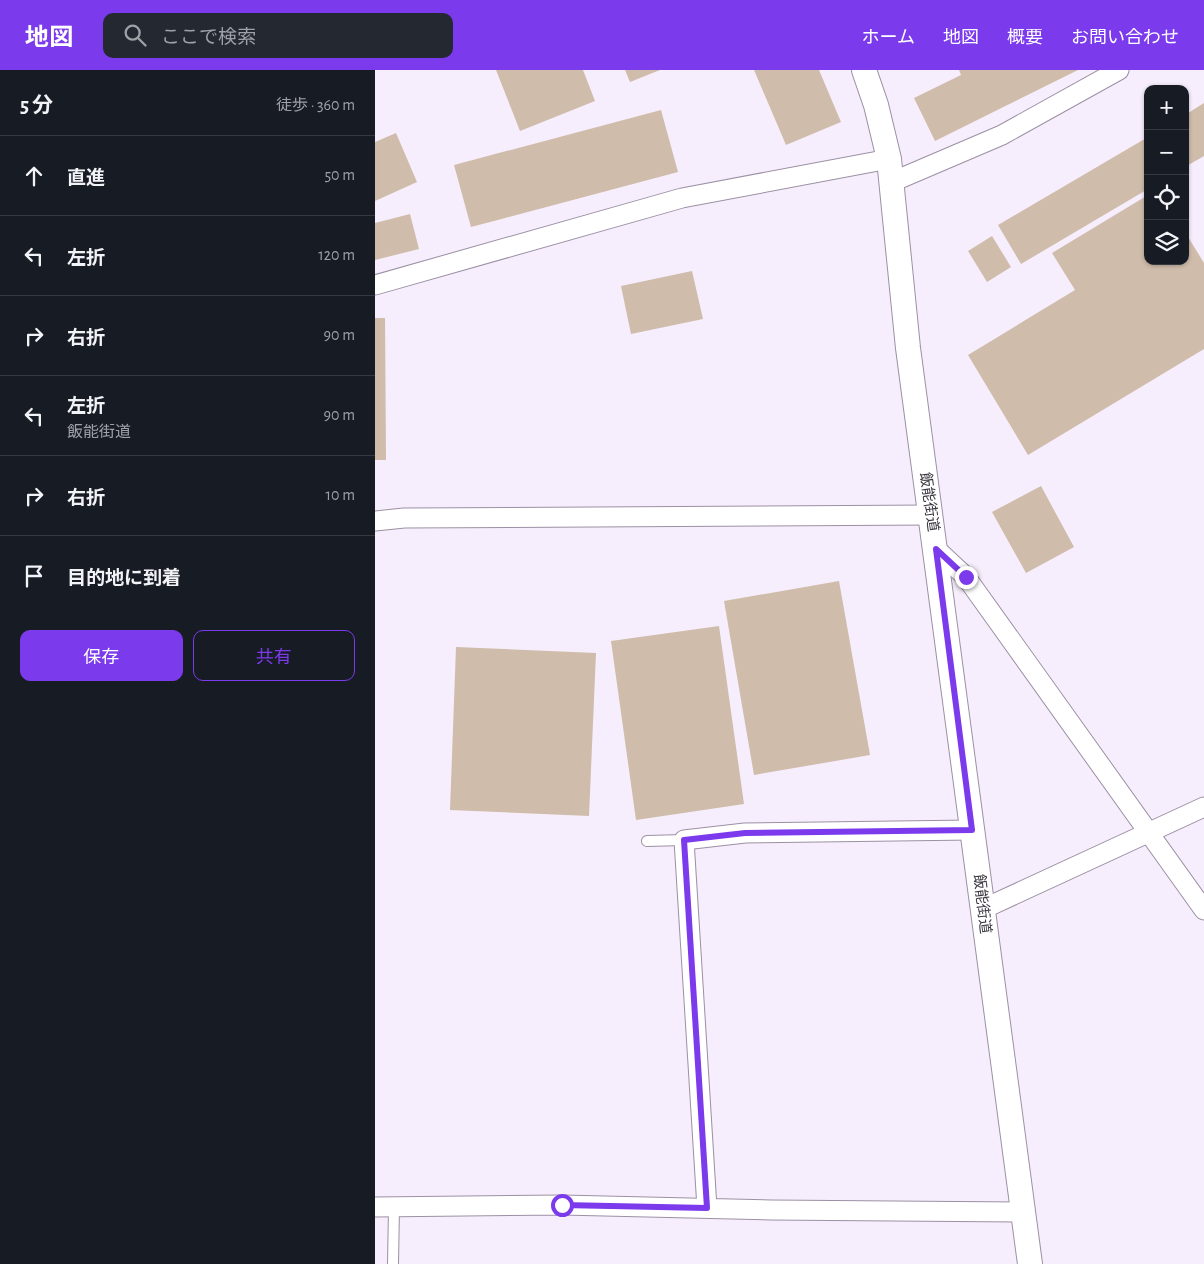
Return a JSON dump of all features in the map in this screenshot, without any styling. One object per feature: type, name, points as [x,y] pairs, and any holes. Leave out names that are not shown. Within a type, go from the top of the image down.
[{"type":"street","name":"飯能街道","points":[[864,70],[877,105],[890,170],[908,348],[1030,1264]]},
{"type":"street","points":[[375,285],[682,198],[890,170],[1002,135],[1119,70]]},
{"type":"street","points":[[375,521],[404,518],[931,515]]},
{"type":"street","points":[[936,549],[966,577],[1204,910]]},
{"type":"street","points":[[983,909],[1204,807]]},
{"type":"street","points":[[707,1208],[684,840],[745,833],[972,830]]},
{"type":"street","points":[[375,1207],[562,1205],[1023,1212]]},
{"type":"lane","points":[[647,841],[684,840]]},
{"type":"lane","points":[[393,1264],[394,1207]]},
{"type":"building","points":[[496,70],[583,70],[595,101],[520,131]]},
{"type":"building","points":[[625,70],[660,70],[630,82]]},
{"type":"building","points":[[754,70],[819,70],[841,122],[786,145]]},
{"type":"building","points":[[959,70],[1078,70],[935,141],[914,98],[961,75]]},
{"type":"building","points":[[1204,103],[1204,156],[1189,165],[1189,130],[1189,112]]},
{"type":"building","points":[[661,110],[678,172],[471,227],[454,165]]},
{"type":"building","points":[[396,133],[417,182],[375,201],[375,142]]},
{"type":"building","points":[[1144,139],[1144,191],[1021,264],[998,225]]},
{"type":"building","points":[[1144,197],[1144,265],[1189,265],[1189,239],[1204,263],[1204,349],[1028,455],[968,355],[1075,290],[1052,253]]},
{"type":"building","points":[[410,214],[419,249],[375,260],[375,223]]},
{"type":"building","points":[[992,236],[1011,267],[987,282],[968,251]]},
{"type":"building","points":[[692,271],[703,319],[631,334],[621,286]]},
{"type":"building","points":[[375,318],[385,318],[386,460],[375,460]]},
{"type":"building","points":[[1041,486],[1074,547],[1026,573],[992,512]]},
{"type":"building","points":[[839,581],[870,755],[754,775],[724,601]]},
{"type":"building","points":[[719,626],[744,804],[636,820],[611,641]]},
{"type":"building","points":[[456,647],[596,653],[589,816],[450,810]]},
{"type":"route","points":[[562,1205],[707,1208],[684,840],[745,833],[972,830],[936,549],[966,577]]}]
